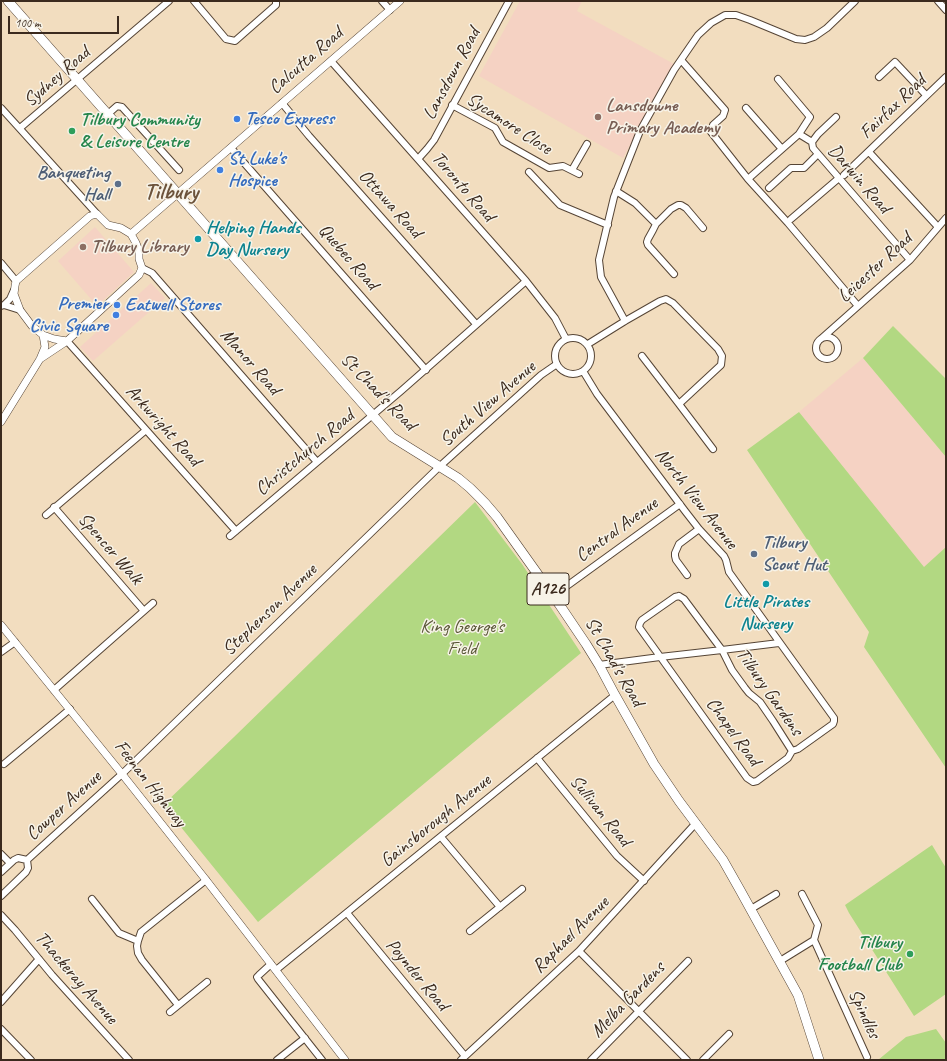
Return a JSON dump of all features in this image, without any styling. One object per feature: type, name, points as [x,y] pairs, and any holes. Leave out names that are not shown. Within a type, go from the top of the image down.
[{"type":"main road","name":"A126","points":[[8,1],[178,194]]},
{"type":"main road","name":"St Chad's Road","points":[[178,194],[392,437],[458,478],[485,503],[505,529],[553,596],[599,665],[614,695],[654,764],[722,860],[751,909],[798,995],[819,1060]]},
{"type":"street","name":"Sydney Road","points":[[20,128],[169,1]]},
{"type":"street","points":[[194,1],[226,39],[235,41],[276,5],[276,1]]},
{"type":"street","points":[[382,1],[390,10]]},
{"type":"street","name":"Calcutta Road","points":[[131,234],[400,1]]},
{"type":"street","name":"Lansdown Road","points":[[418,159],[434,140],[509,1]]},
{"type":"street","points":[[625,321],[601,277],[599,260],[614,197],[640,131],[674,70],[698,35],[711,23],[724,15],[736,15],[796,40],[805,40],[814,37],[826,28],[855,1]]},
{"type":"street","points":[[938,1],[946,10]]},
{"type":"street","points":[[681,60],[725,110],[724,116],[713,125],[711,132],[748,179],[788,223],[858,306]]},
{"type":"street","name":"Toronto Road","points":[[330,61],[526,281],[555,318],[566,339]]},
{"type":"street","points":[[879,77],[894,62],[926,95]]},
{"type":"street","name":"Fairfax Road","points":[[791,219],[869,152],[946,77]]},
{"type":"street","points":[[748,179],[799,134],[810,118],[778,79]]},
{"type":"street","name":"Ottawa Road","points":[[282,104],[476,324]]},
{"type":"street","name":"Sycamore Close","points":[[452,105],[495,128],[503,142],[550,168],[564,166],[579,174]]},
{"type":"street","points":[[108,114],[117,106],[122,107],[179,170]]},
{"type":"street","points":[[1,108],[108,225],[121,228],[131,234],[139,251],[139,259],[142,268],[139,274],[67,341],[40,358]]},
{"type":"street","points":[[746,108],[782,149]]},
{"type":"street","name":"Darwin Road","points":[[836,117],[818,134],[812,142],[813,148],[841,176],[910,260]]},
{"type":"street","points":[[799,134],[812,142]]},
{"type":"street","name":"Sycamore Close","points":[[572,170],[587,144]]},
{"type":"street","name":"Quebec Road","points":[[231,148],[426,370]]},
{"type":"street","points":[[869,152],[938,227]]},
{"type":"street","points":[[769,188],[791,168],[804,168],[818,154]]},
{"type":"street","points":[[529,172],[560,205],[608,225]]},
{"type":"street","points":[[616,191],[635,203],[656,224]]},
{"type":"street","points":[[674,274],[648,245],[648,239],[656,224],[671,209],[681,205],[686,208],[703,228]]},
{"type":"street","points":[[2,305],[10,299],[16,281],[90,216],[97,214]]},
{"type":"street","name":"Leicester Road","points":[[822,338],[910,260],[946,218]]},
{"type":"street","points":[[1,263],[16,281]]},
{"type":"street","name":"Manor Road","points":[[142,268],[152,273],[317,462]]},
{"type":"street","name":"Christchurch Road","points":[[230,536],[426,370],[526,281]]},
{"type":"street","points":[[14,290],[20,310],[32,326],[43,335],[54,339],[67,341]]},
{"type":"street","points":[[588,344],[625,321],[666,299],[673,303],[718,349],[722,356],[721,365],[679,404]]},
{"type":"street","points":[[2,305],[20,310]]},
{"type":"street","points":[[1,422],[40,358],[45,347],[43,335]]},
{"type":"street","points":[[571,337],[578,338],[588,344],[592,354],[588,367],[584,371],[577,374],[570,374],[565,372],[557,364],[555,360],[557,347],[560,342],[566,339],[571,337]]},
{"type":"street","name":"Arkwright Road","points":[[67,341],[236,531]]},
{"type":"street","points":[[642,356],[713,449]]},
{"type":"street","name":"South View Avenue","points":[[439,467],[540,375],[557,364]]},
{"type":"street","name":"North View Avenue","points":[[584,371],[597,394],[680,504],[699,529],[724,556],[729,572],[834,718],[832,724],[798,749],[792,751]]},
{"type":"street","name":"Spencer Walk","points":[[46,514],[146,430]]},
{"type":"street","name":"Stephenson Avenue","points":[[122,774],[439,467]]},
{"type":"street","name":"Central Avenue","points":[[553,596],[680,504]]},
{"type":"street","name":"Spencer Walk","points":[[54,507],[144,611]]},
{"type":"street","points":[[687,575],[676,560],[675,553],[679,544],[699,529]]},
{"type":"street","name":"Tilbury Gardens","points":[[660,657],[640,630],[639,625],[642,620],[675,597],[679,596],[684,599],[722,650],[732,670],[749,694],[760,702],[792,751]]},
{"type":"street","name":"Spencer Walk","points":[[54,690],[153,603]]},
{"type":"street","name":"Feenan Highway","points":[[1,625],[122,774],[346,1060]]},
{"type":"street","points":[[1,652],[15,642]]},
{"type":"street","points":[[599,665],[779,643]]},
{"type":"street","name":"Chapel Road","points":[[660,657],[750,781],[757,781],[788,758],[792,751]]},
{"type":"street","name":"Gainsborough Avenue","points":[[274,967],[347,913],[614,695]]},
{"type":"street","points":[[4,764],[70,709]]},
{"type":"street","name":"Sullivan Road","points":[[537,758],[617,856],[644,881]]},
{"type":"street","name":"Cowper Avenue","points":[[27,860],[122,774]]},
{"type":"street","name":"Raphael Avenue","points":[[463,1058],[579,951],[696,823]]},
{"type":"street","points":[[441,837],[500,907]]},
{"type":"street","points":[[1,854],[10,863],[1,872]]},
{"type":"street","name":"Cowper Avenue","points":[[10,863],[18,858],[27,860]]},
{"type":"street","name":"Cowper Avenue","points":[[1,896],[26,872],[28,868],[27,860]]},
{"type":"street","points":[[178,1005],[142,960],[138,953],[138,941],[142,932],[146,928],[206,880]]},
{"type":"street","points":[[470,931],[522,889]]},
{"type":"street","points":[[751,909],[776,894]]},
{"type":"street","points":[[780,961],[814,940],[818,925],[802,894]]},
{"type":"street","points":[[92,899],[119,933],[138,941]]},
{"type":"street","name":"Poynder Road","points":[[347,913],[463,1058]]},
{"type":"street","name":"Thackeray Avenue","points":[[1,915],[126,1059]]},
{"type":"street","name":"Spindles","points":[[814,940],[867,1057]]},
{"type":"street","points":[[579,951],[687,1060]]},
{"type":"street","points":[[1,1002],[39,959]]},
{"type":"street","name":"Melba Gardens","points":[[591,1060],[688,961]]},
{"type":"street","points":[[274,967],[259,975],[257,977],[258,979],[322,1060]]},
{"type":"street","points":[[170,1012],[207,982]]},
{"type":"street","points":[[1,1029],[31,1060]]},
{"type":"street","points":[[703,1060],[729,1034]]},
{"type":"street","points":[[277,1060],[305,1038]]},
{"type":"shaded area","name":"Lansdowne Primary Academy","points":[[520,1],[582,1],[577,11],[674,64],[623,158],[479,76]]},
{"type":"shaded area","points":[[95,227],[134,272],[97,306],[58,261]]},
{"type":"shaded area","points":[[151,283],[165,298],[93,361],[80,347]]},
{"type":"shaded area","points":[[863,358],[946,457],[946,547],[924,568],[799,412]]},
{"type":"green space","points":[[893,326],[946,379],[946,457],[863,358]]},
{"type":"green space","points":[[799,412],[924,567],[946,547],[946,768],[864,647],[869,632],[747,450]]},
{"type":"green space","name":"King George's Field","points":[[475,502],[522,564],[581,653],[258,922],[163,805]]},
{"type":"green space","name":"Tilbury Football Club","points":[[932,845],[946,868],[946,994],[914,1016],[845,905]]},
{"type":"green space","points":[[936,1029],[946,1043],[946,1060],[878,1060],[906,1037]]},
{"type":"place","name":"Lansdowne Primary Academy","points":[[598,117]]},
{"type":"place","name":"Tesco Express","points":[[237,119]]},
{"type":"place","name":"Tilbury Community & Leisure Centre","points":[[72,131]]},
{"type":"place","name":"St Luke's Hospice","points":[[220,170]]},
{"type":"place","name":"Banqueting Hall","points":[[118,184]]},
{"type":"place","name":"Helping Hands Day Nursery","points":[[198,239]]},
{"type":"place","name":"Tilbury Library","points":[[83,247]]},
{"type":"place","name":"Eatwell Stores","points":[[117,305]]},
{"type":"place","name":"Premier Civic Square","points":[[116,315]]},
{"type":"place","name":"Tilbury Scout Hut","points":[[754,554]]},
{"type":"place","name":"Little Pirates Nursery","points":[[766,584]]},
{"type":"place","name":"Tilbury Football Club","points":[[910,954]]},
{"type":"district","name":"Tilbury","points":[[171,193]]}]
